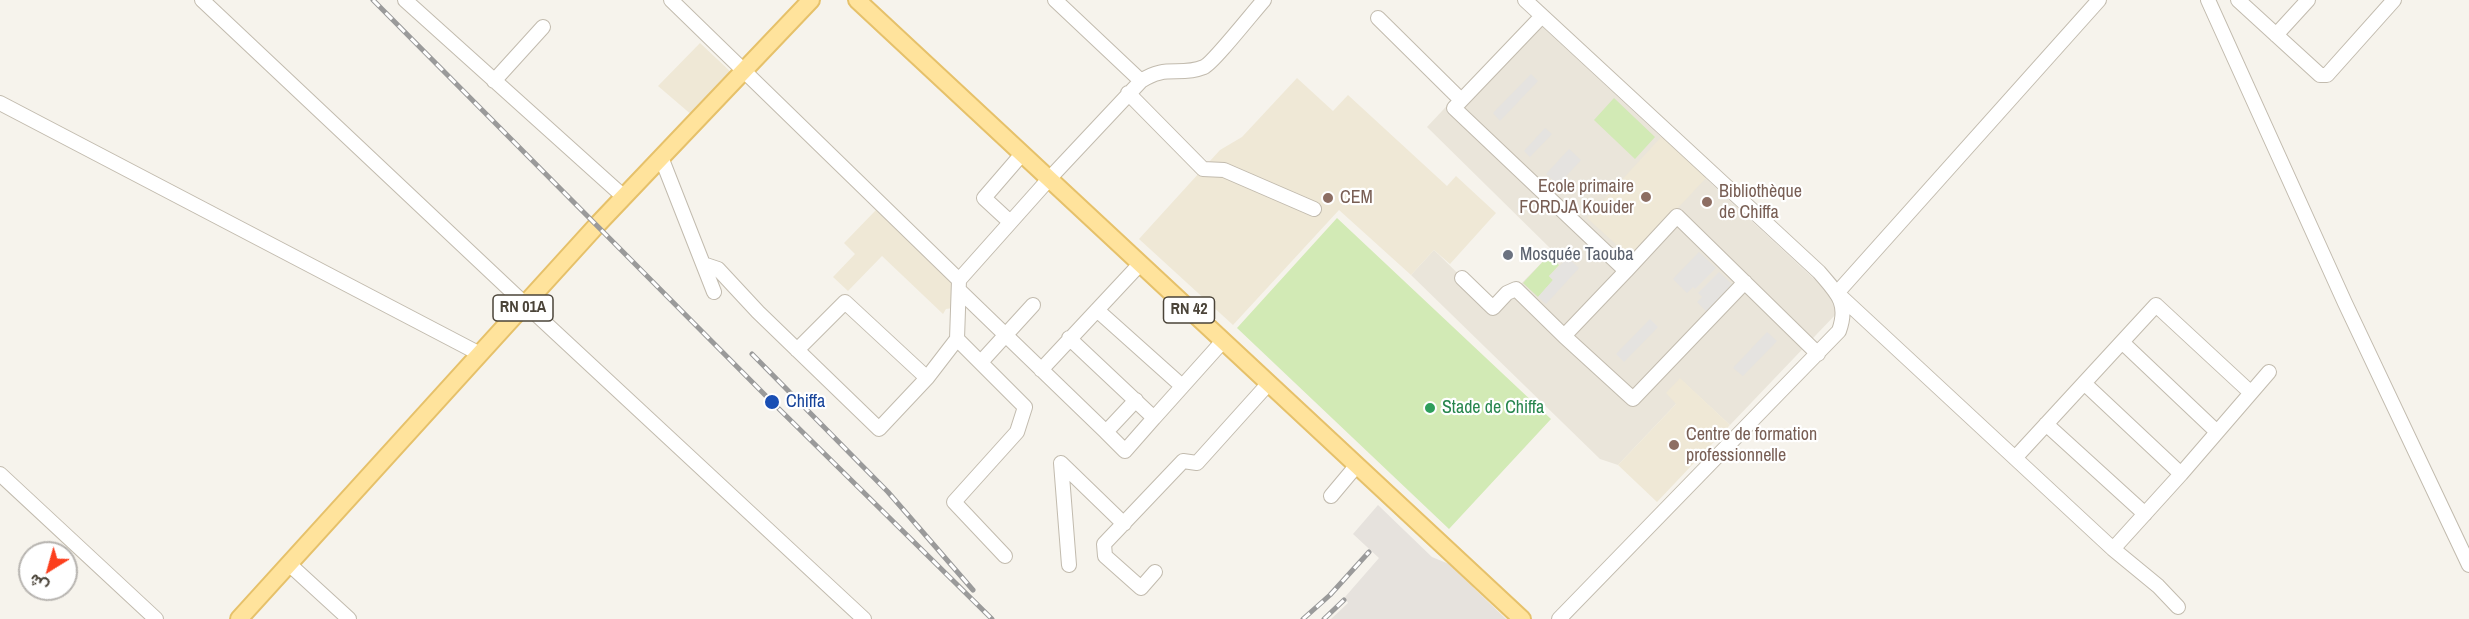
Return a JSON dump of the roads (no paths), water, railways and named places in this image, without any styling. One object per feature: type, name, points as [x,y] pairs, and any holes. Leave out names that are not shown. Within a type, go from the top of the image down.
[{"type":"main road","name":"RN 01A","points":[[239,619],[624,197],[811,0]]},
{"type":"main road","name":"RN 42","points":[[856,0],[1522,619]]},
{"type":"street","points":[[202,0],[525,305],[864,619]]},
{"type":"street","points":[[405,0],[624,197]]},
{"type":"street","points":[[670,0],[745,71],[960,285],[1006,335],[1125,451],[1223,341]]},
{"type":"street","points":[[1056,0],[1141,81]]},
{"type":"street","points":[[703,264],[718,269],[758,312],[879,429],[927,378],[957,339],[960,285],[1048,179],[1141,81],[1151,74],[1168,70],[1180,73],[1206,66],[1264,0]]},
{"type":"street","points":[[1525,0],[1819,272],[1837,293],[2113,549],[2158,586],[2178,607]]},
{"type":"street","points":[[1837,293],[2099,0]]},
{"type":"street","points":[[2208,0],[2345,303],[2469,565]]},
{"type":"street","points":[[2276,34],[2308,0]]},
{"type":"street","points":[[2240,1],[2320,75],[2327,75],[2394,0]]},
{"type":"street","points":[[1542,16],[1454,108],[1626,271]]},
{"type":"street","points":[[1377,18],[1461,100]]},
{"type":"street","points":[[494,81],[543,27]]},
{"type":"street","points":[[1128,93],[1203,168],[1224,170],[1314,209]]},
{"type":"street","points":[[0,103],[480,354]]},
{"type":"street","points":[[1010,222],[984,198],[1022,154]]},
{"type":"street","points":[[661,157],[714,292]]},
{"type":"street","points":[[1564,336],[1677,216],[1818,354]]},
{"type":"street","points":[[1041,369],[1140,264]]},
{"type":"street","points":[[1462,278],[1493,308],[1507,293],[1516,289],[1633,399],[1745,282]]},
{"type":"street","points":[[1559,619],[1839,331],[1845,315],[1837,293]]},
{"type":"street","points":[[797,350],[845,302],[927,378]]},
{"type":"street","points":[[981,362],[1033,305]]},
{"type":"street","points":[[2015,458],[2156,305],[2250,392]]},
{"type":"street","points":[[1097,310],[1182,386]]},
{"type":"street","points":[[1070,338],[1154,418]]},
{"type":"street","points":[[957,339],[1025,407],[1017,432],[954,502],[1005,556]]},
{"type":"street","points":[[2122,342],[2217,432]]},
{"type":"street","points":[[2113,549],[2269,372]]},
{"type":"street","points":[[1155,572],[1141,588],[1105,556],[1104,544],[1183,461],[1197,463],[1269,383]]},
{"type":"street","points":[[2084,383],[2181,474]]},
{"type":"street","points":[[1106,432],[1136,400]]},
{"type":"street","points":[[2046,424],[2145,514]]},
{"type":"street","points":[[1069,565],[1061,464],[1124,524]]},
{"type":"street","points":[[1331,496],[1357,465]]},
{"type":"street","points":[[0,474],[156,619]]},
{"type":"street","points":[[289,564],[349,619]]},
{"type":"railway","points":[[373,0],[772,402],[992,619]]},
{"type":"railway","points":[[752,354],[888,492],[973,590]]},
{"type":"railway","points":[[1303,619],[1330,595],[1369,552]]},
{"type":"railway","points":[[1324,619],[1344,600]]},
{"type":"place","name":"Ecole primaire FORDJA Kouider","points":[[1646,197]]},
{"type":"place","name":"CEM","points":[[1328,198]]},
{"type":"place","name":"Bibliothèque de Chiffa","points":[[1707,202]]},
{"type":"place","name":"Mosquée Taouba","points":[[1508,255]]},
{"type":"place","name":"Chiffa","points":[[772,402]]},
{"type":"place","name":"Stade de Chiffa","points":[[1430,408]]},
{"type":"place","name":"Centre de formation professionnelle","points":[[1674,445]]}]
